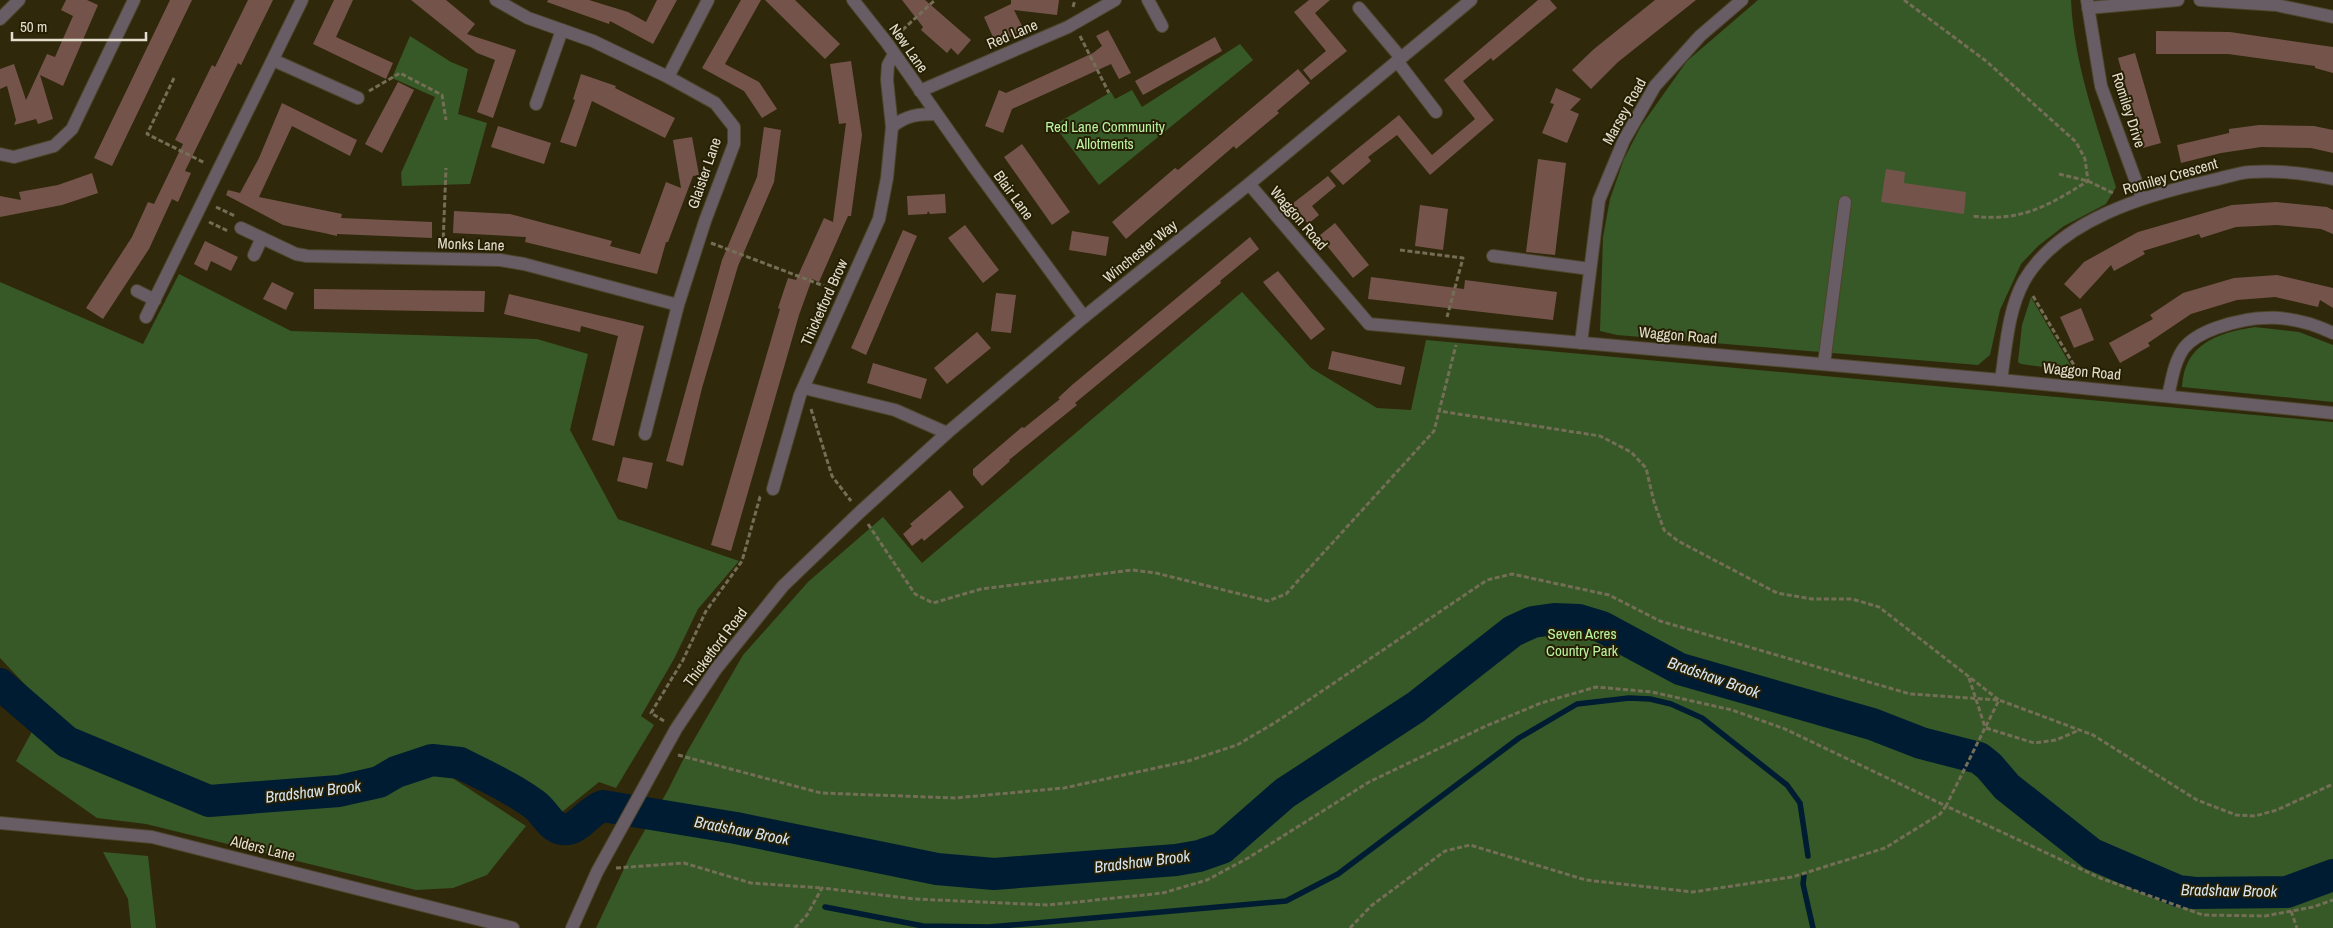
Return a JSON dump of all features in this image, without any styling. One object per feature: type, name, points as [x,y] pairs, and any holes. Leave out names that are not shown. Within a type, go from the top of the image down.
[{"type":"street","points":[[0,20],[19,0]]},
{"type":"street","points":[[0,154],[14,157],[54,146],[72,129],[134,0]]},
{"type":"street","points":[[146,317],[197,217],[302,0]]},
{"type":"street","name":"Glaister Lane","points":[[496,0],[528,18],[593,41],[668,76],[715,103],[734,127],[734,144],[699,239],[678,305],[645,434]]},
{"type":"street","points":[[668,76],[708,0]]},
{"type":"street","name":"New Lane","points":[[853,0],[920,90]]},
{"type":"street","name":"Red Lane","points":[[920,90],[1074,24],[1115,0]]},
{"type":"street","points":[[1148,0],[1162,26]]},
{"type":"street","name":"Winchester Way","points":[[947,433],[1084,317],[1249,184],[1470,0]]},
{"type":"street","name":"Marsey Road","points":[[1581,343],[1599,200],[1624,140],[1655,86],[1700,36],[1742,0]]},
{"type":"street","points":[[2087,4],[2178,0]]},
{"type":"street","points":[[2200,0],[2276,5],[2333,17]]},
{"type":"street","name":"Romiley Drive","points":[[2087,4],[2101,86],[2137,200]]},
{"type":"street","points":[[1359,8],[1436,112]]},
{"type":"street","points":[[536,104],[562,30]]},
{"type":"street","name":"Thicketford Brow","points":[[773,489],[802,392],[879,219],[892,126],[887,80],[890,48]]},
{"type":"street","points":[[273,60],[358,98]]},
{"type":"street","name":"Blair Lane","points":[[920,90],[1084,317]]},
{"type":"street","points":[[892,126],[900,120],[914,115],[936,114]]},
{"type":"street","name":"Romiley Crescent","points":[[2001,380],[2010,318],[2024,281],[2048,250],[2078,230],[2137,200],[2249,172],[2298,172],[2333,179]]},
{"type":"street","name":"Waggon Road","points":[[1249,184],[1369,324],[2088,388],[2333,414]]},
{"type":"street","points":[[1824,364],[1845,202]]},
{"type":"street","name":"Monks Lane","points":[[241,228],[296,254],[307,256],[500,260],[524,264],[678,305]]},
{"type":"street","points":[[254,255],[262,238]]},
{"type":"street","points":[[1493,256],[1590,268]]},
{"type":"street","points":[[137,291],[155,300]]},
{"type":"street","points":[[2168,396],[2175,365],[2184,347],[2202,333],[2250,318],[2278,318],[2304,322],[2333,333]]},
{"type":"street","points":[[802,392],[895,410],[947,433]]},
{"type":"street","name":"Thicketford Road","points":[[572,928],[597,872],[663,751],[716,668],[783,586],[860,512],[947,433]]},
{"type":"street","name":"Alders Lane","points":[[0,823],[152,836],[513,928]]},
{"type":"path","points":[[890,48],[935,0]]},
{"type":"path","points":[[1904,0],[1986,61],[2076,142],[2085,159],[2088,182]]},
{"type":"path","points":[[1074,24],[1109,93]]},
{"type":"path","points":[[358,98],[400,73],[442,95],[446,120]]},
{"type":"path","points":[[174,78],[147,134],[219,170]]},
{"type":"path","points":[[442,258],[446,168]]},
{"type":"path","points":[[2059,174],[2088,182],[2137,200]]},
{"type":"path","points":[[1970,216],[1988,218],[2018,216],[2056,201],[2088,182]]},
{"type":"path","points":[[197,217],[232,233],[241,228],[239,218],[204,202]]},
{"type":"path","points":[[699,239],[845,294]]},
{"type":"path","points":[[1400,250],[1463,258],[1443,331]]},
{"type":"path","points":[[2024,281],[2088,388]]},
{"type":"path","points":[[802,392],[810,405],[832,476],[860,512],[915,594],[932,603],[981,589],[1132,570],[1156,573],[1268,601],[1286,594],[1434,431],[1459,332]]},
{"type":"path","points":[[1439,411],[1600,436],[1631,452],[1646,468],[1654,502],[1664,530],[1678,541],[1777,593],[1812,598],[1852,599],[1879,608],[1999,700],[2093,735],[2197,800],[2236,815],[2255,816],[2278,810],[2333,784]]},
{"type":"path","points":[[676,729],[651,713],[683,660],[706,611],[742,561],[760,497],[773,489]]},
{"type":"path","points":[[663,751],[821,793],[955,798],[1064,788],[1188,762],[1237,745],[1276,722],[1486,580],[1512,574],[1609,595],[1660,622],[1910,694],[1999,700]]},
{"type":"path","points":[[1968,677],[1986,728]]},
{"type":"path","points":[[597,872],[629,866],[684,863],[750,883],[822,888],[915,899],[1048,905],[1163,893],[1207,880],[1248,858],[1369,782],[1486,726],[1541,703],[1596,687],[1652,692],[1732,710],[1785,729],[2100,878],[2203,915],[2265,916],[2333,900]]},
{"type":"path","points":[[1350,928],[1372,906],[1445,851],[1470,845],[1586,880],[1693,892],[1792,877],[1885,848],[1940,814],[1946,806],[1999,700]]},
{"type":"path","points":[[1986,728],[2034,743],[2056,740],[2079,730]]},
{"type":"path","points":[[795,928],[807,915],[822,888]]},
{"type":"path","points":[[2291,911],[2297,928]]},
{"type":"green space","points":[[1758,0],[2071,0],[2073,24],[2082,71],[2094,118],[2116,187],[2106,204],[2064,226],[2038,246],[2021,264],[2000,310],[1990,355],[1978,365],[1617,335],[1600,331],[1603,237],[1610,199],[1624,159],[1641,126],[1687,61]]},
{"type":"green space","points":[[410,36],[451,62],[468,69],[458,114],[487,123],[470,184],[402,186],[401,173],[435,97],[392,78]]},
{"type":"green space","name":"Red Lane Community Allotments","points":[[1240,44],[1253,60],[1099,185],[1054,125],[1111,92],[1115,99],[1132,90],[1142,107]]},
{"type":"green space","points":[[179,274],[291,331],[537,339],[588,354],[570,430],[618,519],[739,561],[698,609],[674,659],[641,716],[654,725],[616,788],[599,782],[562,812],[471,753],[426,751],[337,778],[209,786],[67,729],[0,658],[0,282],[143,344]]},
{"type":"green space","name":"Seven Acres Country Park","points":[[1242,292],[1311,368],[1377,408],[1411,410],[1426,340],[2333,422],[2333,928],[596,928],[630,856],[743,655],[808,582],[883,517],[922,563]]},
{"type":"green space","points":[[2031,297],[2074,371],[2018,362],[2022,325]]},
{"type":"green space","points":[[2255,327],[2299,332],[2333,345],[2333,402],[2182,387],[2184,372],[2189,360],[2205,343],[2228,333]]},
{"type":"green space","points":[[35,726],[66,750],[212,809],[340,801],[381,793],[437,768],[526,826],[487,875],[453,888],[416,890],[146,824],[97,818],[16,761]]},
{"type":"green space","points":[[103,852],[148,856],[156,928],[131,928],[128,899]]},
{"type":"building","points":[[66,0],[87,0],[98,5],[63,86],[40,75],[53,119],[38,124],[36,119],[14,125],[16,120],[7,86],[0,89],[0,69],[14,64],[26,100],[47,54],[55,57],[73,16],[61,10]]},
{"type":"building","points":[[170,0],[192,0],[112,166],[94,158]]},
{"type":"building","points":[[248,0],[273,0],[241,65],[238,63],[185,171],[191,173],[178,202],[172,199],[149,249],[103,319],[86,308],[132,237],[148,202],[154,204],[183,144],[175,140],[212,65],[215,67]]},
{"type":"building","points":[[334,0],[353,0],[336,37],[393,63],[386,79],[313,44]]},
{"type":"building","points":[[411,0],[446,0],[475,24],[467,34],[516,50],[493,118],[477,112],[495,60],[477,53]]},
{"type":"building","points":[[548,0],[589,0],[628,12],[646,22],[657,0],[677,0],[653,44],[610,21],[609,24],[547,2]]},
{"type":"building","points":[[741,0],[761,0],[725,64],[759,82],[777,109],[762,118],[744,91],[702,68]]},
{"type":"building","points":[[765,0],[795,0],[840,44],[825,59]]},
{"type":"building","points":[[902,0],[925,0],[971,40],[958,55],[951,48],[947,53],[921,30],[923,27]]},
{"type":"building","points":[[1011,0],[1059,0],[1057,15],[1014,10],[1024,30],[996,44],[984,17],[1011,4]]},
{"type":"building","points":[[1309,0],[1330,0],[1315,13],[1347,51],[1311,80],[1303,70],[1326,51],[1294,12]]},
{"type":"building","points":[[1538,0],[1550,0],[1557,8],[1493,61],[1491,58],[1463,81],[1494,120],[1430,175],[1397,135],[1368,157],[1371,161],[1343,185],[1330,171],[1399,115],[1432,155],[1475,119],[1444,80]]},
{"type":"building","points":[[1655,0],[1696,0],[1618,62],[1591,89],[1572,70],[1594,49]]},
{"type":"building","points":[[1108,30],[1131,73],[1119,79],[1111,64],[1012,109],[1003,133],[985,126],[999,90],[1006,93],[1093,53],[1102,46],[1096,36]]},
{"type":"building","points":[[2156,31],[2230,32],[2333,47],[2333,73],[2315,68],[2315,66],[2228,54],[2156,54]]},
{"type":"building","points":[[1215,37],[1222,51],[1143,95],[1135,81]]},
{"type":"building","points":[[2135,53],[2161,143],[2143,148],[2118,58]]},
{"type":"building","points":[[851,61],[862,135],[851,216],[848,216],[819,282],[812,279],[799,315],[731,551],[711,545],[788,278],[796,280],[824,218],[833,222],[846,123],[839,124],[830,64]]},
{"type":"building","points":[[1298,69],[1310,83],[1277,111],[1279,113],[1236,149],[1234,146],[1126,239],[1112,222],[1175,168],[1178,170]]},
{"type":"building","points":[[581,74],[616,86],[615,88],[675,118],[665,138],[592,101],[576,147],[560,142],[575,100],[573,99]]},
{"type":"building","points":[[398,82],[414,90],[382,153],[365,144]]},
{"type":"building","points":[[1556,88],[1581,99],[1570,110],[1579,114],[1567,143],[1542,133],[1554,104],[1550,103]]},
{"type":"building","points":[[282,103],[357,140],[350,156],[292,126],[259,197],[342,214],[341,218],[432,222],[432,238],[337,234],[337,236],[283,225],[226,195],[228,190],[240,193],[259,158]]},
{"type":"building","points":[[2259,125],[2314,126],[2333,130],[2333,153],[2311,148],[2261,147],[2221,153],[2181,163],[2177,145],[2229,133],[2229,129]]},
{"type":"building","points":[[498,126],[551,143],[544,164],[491,147]]},
{"type":"building","points":[[764,127],[781,130],[774,182],[738,266],[702,388],[683,466],[666,461],[722,260],[757,177]]},
{"type":"building","points":[[692,137],[699,175],[693,176],[668,242],[666,242],[657,274],[525,242],[526,237],[453,233],[454,211],[510,214],[612,241],[610,246],[640,254],[666,182],[681,188],[673,140]]},
{"type":"building","points":[[1022,144],[1070,212],[1052,225],[1004,157]]},
{"type":"building","points":[[1538,159],[1566,163],[1555,255],[1526,252]]},
{"type":"building","points":[[1886,169],[1905,172],[1904,183],[1966,192],[1964,214],[1881,202]]},
{"type":"building","points":[[92,173],[98,193],[62,205],[0,217],[0,196],[21,200],[19,192],[58,185]]},
{"type":"building","points":[[1328,176],[1336,186],[1312,206],[1319,215],[1308,224],[1292,204]]},
{"type":"building","points":[[945,194],[946,213],[930,214],[928,211],[927,214],[908,215],[907,196]]},
{"type":"building","points":[[2276,202],[2327,207],[2333,210],[2333,234],[2321,229],[2277,225],[2236,227],[2201,238],[2199,234],[2143,251],[2145,254],[2114,271],[2111,265],[2080,299],[2064,284],[2084,262],[2138,232],[2232,205]]},
{"type":"building","points":[[1420,205],[1448,209],[1443,250],[1415,246]]},
{"type":"building","points":[[1335,223],[1369,265],[1353,278],[1319,236]]},
{"type":"building","points":[[965,225],[999,270],[983,283],[948,238]]},
{"type":"building","points":[[903,230],[917,236],[866,355],[851,348]]},
{"type":"building","points":[[1072,231],[1109,237],[1106,256],[1069,250]]},
{"type":"building","points":[[1250,237],[1259,249],[1220,281],[1221,283],[1075,403],[1077,405],[1009,460],[982,486],[973,475],[973,469],[1022,427],[1024,428],[1060,399],[1058,398],[1072,385]]},
{"type":"building","points":[[205,241],[238,257],[231,271],[211,261],[207,271],[194,264]]},
{"type":"building","points":[[1278,271],[1325,329],[1311,340],[1263,282]]},
{"type":"building","points":[[2277,275],[2333,288],[2333,308],[2320,300],[2318,307],[2275,297],[2237,300],[2191,314],[2148,343],[2150,346],[2120,363],[2109,343],[2153,319],[2150,315],[2183,293],[2234,278]]},
{"type":"building","points":[[1371,277],[1464,289],[1465,280],[1557,292],[1553,320],[1368,299]]},
{"type":"building","points":[[272,282],[294,293],[286,310],[263,299]]},
{"type":"building","points":[[314,289],[485,291],[484,312],[314,309]]},
{"type":"building","points":[[996,293],[1016,295],[1011,333],[991,331]]},
{"type":"building","points":[[509,294],[644,326],[614,446],[592,440],[618,336],[581,326],[580,332],[504,314]]},
{"type":"building","points":[[2081,308],[2094,340],[2074,348],[2060,317]]},
{"type":"building","points":[[977,332],[991,348],[947,384],[934,368]]},
{"type":"building","points":[[1332,351],[1405,367],[1401,385],[1328,369]]},
{"type":"building","points":[[873,363],[927,379],[921,399],[867,383]]},
{"type":"building","points":[[623,457],[653,463],[647,489],[617,481]]},
{"type":"building","points":[[950,490],[964,507],[924,541],[922,538],[912,546],[903,534],[912,526],[910,524]]},
{"type":"waterway","name":"Bradshaw Brook","points":[[0,684],[67,742],[209,801],[339,791],[379,782],[396,772],[432,760],[460,763],[499,782],[535,805],[553,825],[562,829],[572,828],[603,806],[736,828],[937,869],[994,874],[1176,860],[1199,856],[1222,848],[1285,793],[1416,707],[1513,631],[1533,622],[1554,619],[1579,620],[1602,627],[1680,669],[1872,724],[1921,743],[1979,758],[1989,766],[2007,787],[2092,854],[2178,891],[2195,893],[2287,892],[2333,875]]},
{"type":"waterway","points":[[825,907],[923,926],[989,927],[1286,901],[1338,874],[1519,738],[1577,704],[1629,698],[1650,699],[1671,704],[1702,718],[1787,785],[1800,803],[1808,856]]},
{"type":"waterway","points":[[1804,876],[1803,884],[1813,928]]}]
